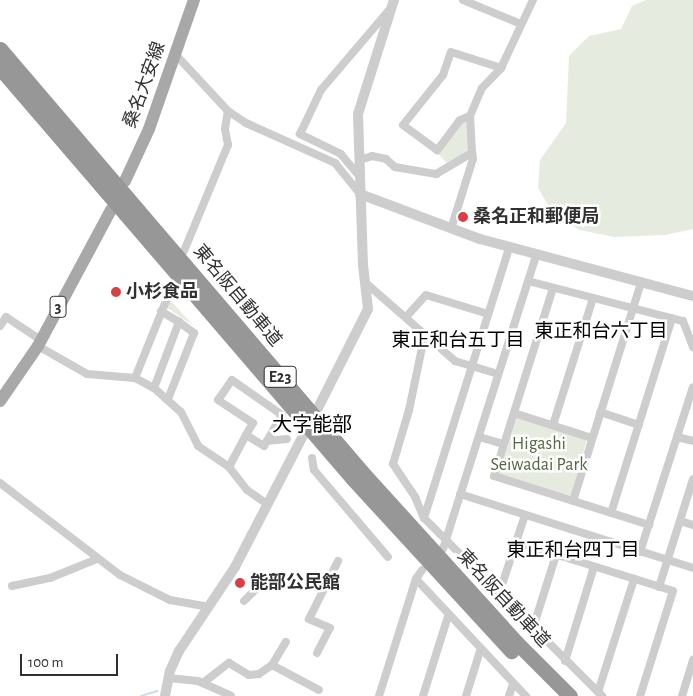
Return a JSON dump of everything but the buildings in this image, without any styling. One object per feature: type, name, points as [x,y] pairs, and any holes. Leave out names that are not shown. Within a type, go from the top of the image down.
[{"type":"highway","name":"東名阪自動車道","points":[[0,49],[361,471],[516,642],[570,696]]},
{"type":"highway","name":"東名阪自動車道","points":[[0,68],[360,486],[465,603],[557,696]]},
{"type":"main road","name":"桑名大安線","points":[[125,181],[149,129],[194,0]]},
{"type":"main road","name":"3","points":[[0,401],[39,343],[111,210]]},
{"type":"street","points":[[462,0],[482,4],[521,24]]},
{"type":"street","points":[[451,229],[473,159],[470,116],[482,88],[500,68],[533,0]]},
{"type":"street","points":[[318,408],[366,315],[369,303],[363,265],[358,114],[393,3]]},
{"type":"street","points":[[360,177],[341,154],[300,134],[322,90],[393,3]]},
{"type":"street","points":[[470,116],[460,120],[438,150],[403,125],[443,75],[451,52],[500,68]]},
{"type":"street","points":[[176,55],[228,111],[246,123],[335,163],[360,194],[451,229],[509,248],[693,296]]},
{"type":"street","points":[[184,251],[228,145],[225,129],[228,111]]},
{"type":"street","points":[[360,160],[379,158],[395,167],[436,174],[472,153]]},
{"type":"street","points":[[424,518],[509,248]]},
{"type":"street","points":[[443,549],[536,255]]},
{"type":"street","points":[[528,282],[683,321],[693,347]]},
{"type":"street","points":[[573,501],[641,283]]},
{"type":"street","points":[[367,284],[407,316],[455,361],[498,374]]},
{"type":"street","points":[[135,378],[172,286]]},
{"type":"street","points":[[554,288],[494,476],[649,525]]},
{"type":"street","points":[[407,316],[426,295],[488,314]]},
{"type":"street","points":[[554,425],[593,298]]},
{"type":"street","points":[[161,311],[194,333],[168,399]]},
{"type":"street","points":[[0,326],[6,317],[39,343],[87,374],[135,378],[154,388],[182,412],[198,446],[229,467],[247,490],[267,504]]},
{"type":"street","points":[[611,513],[672,318]]},
{"type":"street","points":[[154,388],[179,322]]},
{"type":"street","points":[[425,333],[409,410],[392,464],[415,497],[424,518],[600,694],[634,579]]},
{"type":"street","points":[[229,467],[246,435],[253,423],[218,400],[232,380],[282,415],[264,446],[246,435]]},
{"type":"street","points":[[640,552],[693,387]]},
{"type":"street","points":[[600,412],[639,424]]},
{"type":"street","points":[[514,413],[592,438]]},
{"type":"street","points":[[165,696],[169,678],[179,651],[235,567],[305,432]]},
{"type":"street","points":[[478,436],[504,444]]},
{"type":"street","points":[[677,437],[693,442]]},
{"type":"street","points":[[267,441],[287,439]]},
{"type":"street","points":[[312,458],[314,470],[388,557]]},
{"type":"street","points":[[659,587],[693,479]]},
{"type":"street","points":[[0,483],[97,559],[128,580],[170,600],[210,607]]},
{"type":"street","points":[[460,494],[693,568]]},
{"type":"street","points":[[499,594],[525,515]]},
{"type":"street","points":[[680,521],[693,525]]},
{"type":"street","points":[[516,542],[673,592],[640,696]]},
{"type":"street","points":[[533,628],[556,554]]},
{"type":"street","points":[[12,586],[50,578],[97,559]]},
{"type":"street","points":[[317,652],[330,628],[309,618],[338,562]]},
{"type":"street","points":[[565,660],[594,567]]},
{"type":"street","points":[[379,696],[416,579],[422,570]]},
{"type":"street","points":[[416,579],[480,651],[526,696]]},
{"type":"street","points":[[244,601],[257,588]]},
{"type":"street","points":[[423,696],[448,616]]},
{"type":"street","points":[[204,683],[229,663],[254,675],[272,665],[286,642]]},
{"type":"street","points":[[466,696],[480,651]]},
{"type":"street","points":[[682,696],[693,660]]},
{"type":"street","points":[[272,665],[319,690]]},
{"type":"street","points":[[169,678],[204,683],[231,696]]},
{"type":"street","points":[[509,696],[513,684]]},
{"type":"green space","points":[[646,0],[693,0],[693,229],[665,235],[614,237],[580,230],[554,215],[538,188],[540,160],[566,123],[569,56],[589,36],[621,29],[632,6]]},
{"type":"green space","points":[[465,118],[468,118],[471,152],[450,166],[437,153]]},
{"type":"green space","points":[[169,299],[194,326],[166,307]]},
{"type":"green space","name":"Higashi Seiwadai Park","points":[[517,417],[587,439],[571,496],[499,475]]},
{"type":"waterway","points":[[141,696],[157,691]]},
{"type":"place","name":"桑名正和郵便局","points":[[463,217]]},
{"type":"place","name":"小杉食品","points":[[116,292]]},
{"type":"place","name":"能部公民館","points":[[240,583]]},
{"type":"district","name":"東正和台六丁目","points":[[601,332]]},
{"type":"district","name":"東正和台五丁目","points":[[458,341]]},
{"type":"district","name":"大字能部","points":[[312,425]]},
{"type":"district","name":"東正和台四丁目","points":[[573,551]]}]
